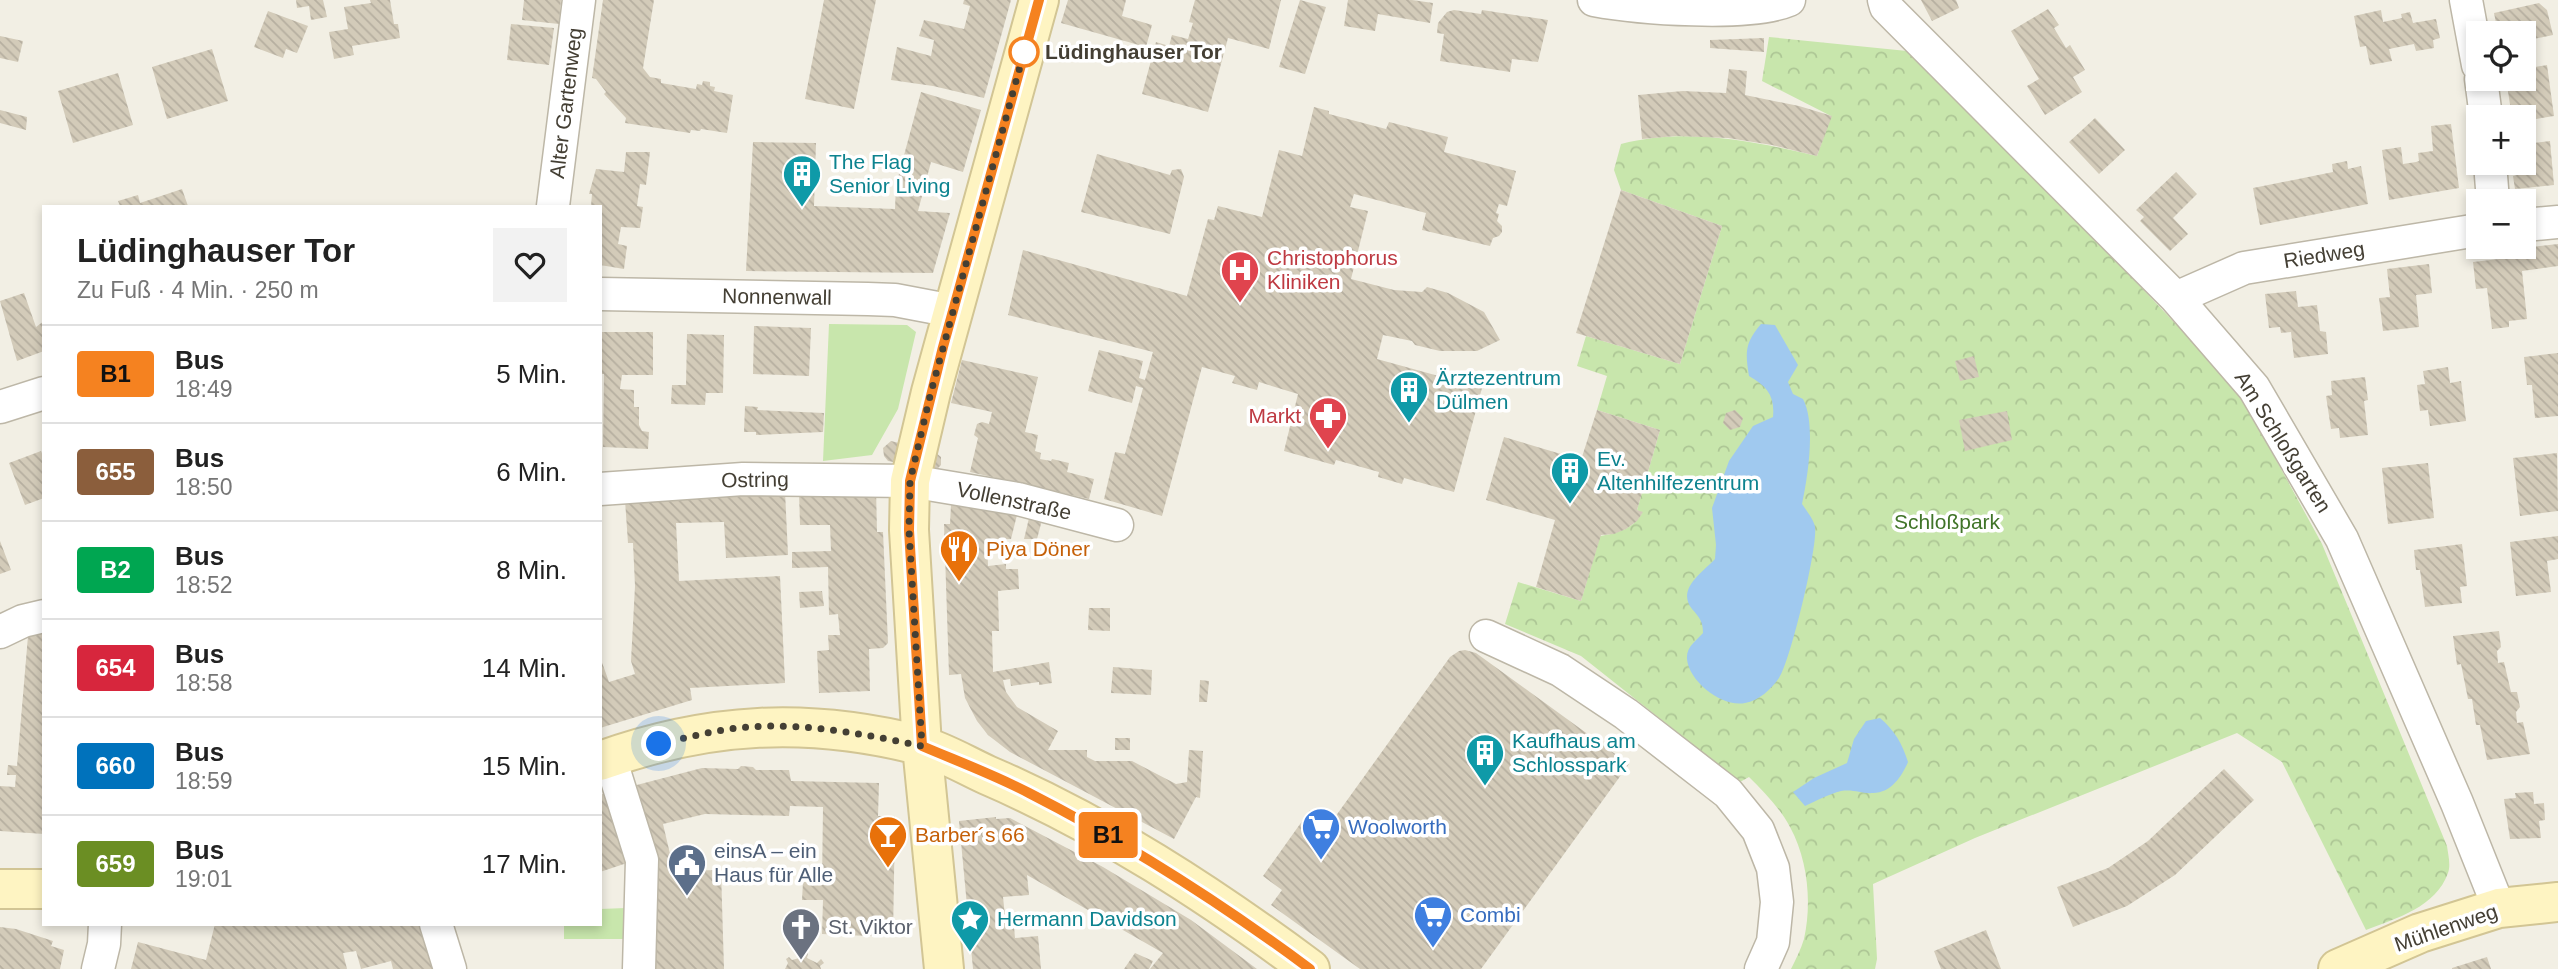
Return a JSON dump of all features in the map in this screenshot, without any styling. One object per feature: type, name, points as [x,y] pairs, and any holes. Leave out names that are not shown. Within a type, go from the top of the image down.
[{"type":"street","name":"Alter Gartenweg","points":[[553,205],[579,0]]},
{"type":"street","points":[[944,969],[922,746],[909,530],[910,481],[953,311],[1040,0]]},
{"type":"street","points":[[1594,0],[1622,5],[1738,10],[1788,0]]},
{"type":"street","name":"Am Schloßgarten","points":[[1884,0],[1886,7],[2176,298],[2254,388],[2342,539],[2457,803],[2499,908]]},
{"type":"street","points":[[2466,0],[2470,21]]},
{"type":"street","points":[[2536,224],[2558,222]]},
{"type":"street","name":"Riedweg","points":[[2176,298],[2244,268],[2466,232]]},
{"type":"street","name":"Nonnenwall","points":[[602,294],[895,300],[953,311]]},
{"type":"street","points":[[0,407],[42,394]]},
{"type":"street","name":"Ostring","points":[[602,489],[743,479],[910,481]]},
{"type":"street","name":"Vollenstraße","points":[[910,481],[1018,499],[1117,525]]},
{"type":"street","points":[[0,632],[23,621],[42,616]]},
{"type":"street","points":[[1486,636],[1560,670],[1626,714],[1728,793],[1758,830],[1773,868],[1777,902],[1773,942],[1761,969]]},
{"type":"street","points":[[639,969],[642,860],[605,759],[700,734],[778,726],[847,731],[922,746],[1027,792],[1110,836],[1177,876],[1310,969]]},
{"type":"street","points":[[0,889],[42,889]]},
{"type":"street","name":"Mühlenweg","points":[[2338,969],[2420,933],[2499,908],[2558,902]]},
{"type":"street","points":[[98,969],[105,926]]},
{"type":"street","points":[[437,926],[450,969]]},
{"type":"green space","name":"Schloßpark","points":[[1769,37],[1907,51],[1926,59],[2238,390],[2322,544],[2447,846],[2448,873],[2442,885],[2425,903],[2402,916],[2366,930],[2282,762],[2237,733],[1975,838],[1873,884],[1877,959],[1875,969],[1791,969],[1804,939],[1808,911],[1807,882],[1796,840],[1777,807],[1749,777],[1740,782],[1581,656],[1505,624],[1518,582],[1581,601],[1600,536],[1624,529],[1634,523],[1642,513],[1637,510],[1660,430],[1597,410],[1607,376],[1577,366],[1586,336],[1680,364],[1722,226],[1621,190],[1614,170],[1621,144],[1646,139],[1695,136],[1769,145],[1817,156],[1831,116],[1762,81]]},
{"type":"green space","points":[[829,324],[907,325],[916,332],[898,409],[872,455],[823,461]]},
{"type":"green space","points":[[626,908],[625,939],[564,939],[564,926],[602,926],[602,909]]},
{"type":"water","points":[[1761,324],[1775,325],[1798,365],[1788,382],[1793,394],[1803,399],[1807,409],[1810,435],[1802,504],[1814,524],[1815,539],[1808,579],[1784,668],[1779,678],[1760,697],[1750,702],[1736,703],[1708,692],[1689,668],[1688,651],[1703,633],[1699,617],[1688,602],[1687,595],[1693,581],[1715,559],[1712,508],[1729,461],[1753,426],[1773,417],[1771,397],[1761,384],[1749,376],[1749,342]]},
{"type":"water","points":[[1880,718],[1897,738],[1908,762],[1895,783],[1879,792],[1841,791],[1805,806],[1793,792],[1814,778],[1847,763],[1854,739],[1866,721]]},
{"type":"building","points":[[296,0],[323,0],[327,17],[311,20],[309,6],[297,8]]},
{"type":"building","points":[[370,0],[390,0],[394,24],[398,24],[400,38],[352,46],[354,55],[334,59],[329,32],[348,29],[344,7],[371,3]]},
{"type":"building","points":[[524,0],[561,0],[559,24],[522,20]]},
{"type":"building","points":[[603,0],[654,0],[643,68],[650,77],[661,79],[661,83],[696,89],[697,84],[702,85],[703,81],[710,82],[710,86],[715,87],[714,91],[733,95],[727,133],[701,129],[691,130],[690,133],[625,123],[626,118],[604,94],[606,92],[596,79],[592,78]]},
{"type":"building","points":[[824,0],[876,0],[854,109],[805,99]]},
{"type":"building","points":[[964,0],[1011,0],[984,98],[891,80],[897,47],[931,56],[934,40],[919,36],[924,20],[964,29],[970,6],[963,4]]},
{"type":"building","points":[[1068,0],[1126,0],[1122,16],[1152,25],[1146,47],[1061,23]]},
{"type":"building","points":[[1195,0],[1281,0],[1269,49],[1228,38],[1208,112],[1142,94],[1156,42],[1169,46],[1172,35],[1188,39]]},
{"type":"building","points":[[1300,0],[1326,7],[1305,74],[1279,67]]},
{"type":"building","points":[[1348,0],[1412,0],[1433,3],[1430,23],[1378,14],[1375,31],[1344,26]]},
{"type":"building","points":[[1921,0],[1956,0],[1959,8],[1932,21]]},
{"type":"building","points":[[2539,3],[2547,10],[2553,35],[2536,39],[2536,21],[2496,21],[2494,13]]},
{"type":"building","points":[[2048,9],[2059,25],[2054,28],[2066,48],[2070,45],[2085,70],[2073,77],[2082,92],[2045,115],[2027,86],[2039,79],[2011,31]]},
{"type":"building","points":[[1454,10],[1481,14],[1482,10],[1548,20],[1538,62],[1512,59],[1510,72],[1440,61],[1444,34],[1437,33],[1438,23],[1447,12]]},
{"type":"building","points":[[2381,10],[2383,22],[2402,18],[2401,14],[2410,12],[2413,23],[2436,19],[2440,38],[2433,40],[2434,48],[2416,51],[2414,44],[2389,49],[2392,61],[2370,65],[2366,46],[2360,47],[2354,16]]},
{"type":"building","points":[[268,11],[308,26],[297,53],[286,49],[283,58],[254,47]]},
{"type":"building","points":[[511,24],[554,28],[549,65],[507,60]]},
{"type":"building","points":[[0,36],[23,41],[18,62],[0,58]]},
{"type":"building","points":[[1764,38],[1764,52],[1710,48],[1710,40]]},
{"type":"building","points":[[212,49],[228,101],[167,119],[152,67]]},
{"type":"building","points":[[2547,65],[2554,116],[2536,119],[2536,105],[2510,105],[2508,91],[2536,91],[2536,67]]},
{"type":"building","points":[[1729,69],[1747,71],[1745,95],[1832,116],[1817,156],[1728,138],[1676,136],[1642,139],[1638,95],[1683,91],[1726,93]]},
{"type":"building","points":[[118,73],[133,125],[73,143],[58,91]]},
{"type":"building","name":"The Flag Senior Living","points":[[921,92],[981,110],[963,172],[931,162],[918,211],[950,213],[933,273],[746,271],[753,142],[816,143],[814,206],[895,209],[896,185]]},
{"type":"building","name":"Christophorus Kliniken","points":[[1314,107],[1329,111],[1329,114],[1386,129],[1389,122],[1448,137],[1444,152],[1516,171],[1507,206],[1499,204],[1496,213],[1499,214],[1497,221],[1502,226],[1502,232],[1493,238],[1490,246],[1422,230],[1426,213],[1354,194],[1350,207],[1368,211],[1351,279],[1394,290],[1422,292],[1427,287],[1448,293],[1484,312],[1500,340],[1477,351],[1440,351],[1383,335],[1377,359],[1482,388],[1454,492],[1404,478],[1402,484],[1378,477],[1379,472],[1336,460],[1334,465],[1284,451],[1298,394],[1259,382],[1257,390],[1232,383],[1235,376],[1202,367],[1162,516],[1104,499],[1115,452],[1125,454],[1143,388],[1136,386],[1132,403],[1088,391],[1099,350],[1143,361],[1139,378],[1145,380],[1153,352],[1008,315],[1023,250],[1187,296],[1208,219],[1214,220],[1218,206],[1262,217],[1279,150],[1302,156]]},
{"type":"building","points":[[0,110],[27,117],[26,130],[0,123]]},
{"type":"building","points":[[2095,118],[2125,150],[2099,174],[2069,142]]},
{"type":"building","points":[[2451,124],[2459,188],[2389,200],[2382,150],[2401,147],[2403,164],[2419,161],[2418,153],[2433,151],[2431,126]]},
{"type":"building","points":[[2550,141],[2554,185],[2515,189],[2513,176],[2536,175],[2536,143]]},
{"type":"building","points":[[626,152],[650,152],[646,185],[640,184],[637,206],[643,207],[640,228],[621,227],[618,244],[627,246],[624,269],[602,265],[602,205],[591,205],[592,194],[589,194],[596,169],[624,172]]},
{"type":"building","points":[[1097,154],[1170,175],[1172,170],[1181,169],[1184,177],[1170,234],[1081,212]]},
{"type":"building","points":[[2347,161],[2348,169],[2361,166],[2368,204],[2260,225],[2253,188],[2333,172],[2332,164]]},
{"type":"building","points":[[2176,172],[2197,194],[2173,218],[2188,234],[2170,251],[2140,221],[2144,217],[2136,210]]},
{"type":"building","points":[[182,189],[188,205],[120,205],[118,201],[138,195],[140,203]]},
{"type":"building","points":[[1621,190],[1722,226],[1680,364],[1576,333]]},
{"type":"building","points":[[2558,244],[2558,266],[2522,271],[2527,319],[2509,321],[2509,327],[2492,329],[2487,288],[2476,289],[2473,262],[2536,259],[2536,247]]},
{"type":"building","points":[[2429,264],[2432,293],[2416,295],[2419,327],[2383,331],[2379,298],[2390,297],[2387,269]]},
{"type":"building","points":[[2296,291],[2298,307],[2317,305],[2320,331],[2326,332],[2328,354],[2294,358],[2291,332],[2281,333],[2280,327],[2269,328],[2265,294]]},
{"type":"building","points":[[24,293],[36,327],[42,322],[42,352],[17,361],[0,301]]},
{"type":"building","points":[[754,326],[811,328],[809,376],[753,374]]},
{"type":"building","points":[[602,332],[653,332],[653,375],[622,375],[620,389],[634,390],[634,407],[639,407],[639,425],[642,431],[649,432],[648,449],[603,447]]},
{"type":"building","points":[[687,334],[724,335],[723,393],[706,393],[705,405],[671,404],[672,385],[686,385]]},
{"type":"building","points":[[2558,353],[2558,416],[2535,418],[2532,385],[2527,385],[2524,357]]},
{"type":"building","points":[[1974,356],[1979,377],[1960,381],[1955,361]]},
{"type":"building","points":[[962,360],[1038,377],[1025,432],[1038,435],[1035,451],[1041,453],[1040,459],[1069,463],[1067,472],[1094,479],[1089,499],[970,472],[978,438],[974,435],[977,424],[989,424],[992,412],[951,403]]},
{"type":"building","points":[[2448,367],[2450,383],[2461,381],[2466,421],[2430,426],[2428,410],[2420,411],[2417,385],[2425,384],[2423,371]]},
{"type":"building","points":[[2365,377],[2368,400],[2364,401],[2368,435],[2340,438],[2339,428],[2331,429],[2326,396],[2332,395],[2331,381]]},
{"type":"building","points":[[745,406],[758,407],[757,410],[824,413],[823,432],[756,435],[756,432],[744,432]]},
{"type":"building","name":"Ev. Altenhilfezentrum","points":[[1597,410],[1660,430],[1637,510],[1643,512],[1637,521],[1626,529],[1601,535],[1581,601],[1536,587],[1555,520],[1486,500],[1504,437],[1581,460]]},
{"type":"building","points":[[1735,410],[1743,418],[1740,427],[1730,430],[1723,423],[1726,413]]},
{"type":"building","points":[[2007,411],[2012,440],[1965,451],[1959,420]]},
{"type":"building","points":[[891,441],[935,452],[941,457],[941,465],[936,470],[888,461],[883,448]]},
{"type":"building","points":[[41,451],[42,499],[25,505],[9,463]]},
{"type":"building","points":[[2557,453],[2558,511],[2520,516],[2513,458]]},
{"type":"building","points":[[2428,463],[2434,518],[2388,524],[2382,468]]},
{"type":"building","points":[[876,488],[877,532],[883,532],[888,643],[883,648],[869,649],[870,691],[819,693],[817,651],[829,650],[828,635],[840,635],[838,614],[829,615],[828,567],[792,568],[792,552],[831,551],[830,525],[800,525],[799,492]]},
{"type":"building","points":[[785,491],[788,555],[726,558],[724,522],[676,523],[679,581],[780,576],[785,683],[690,688],[692,700],[602,727],[602,663],[609,682],[635,674],[631,661],[635,586],[633,543],[628,543],[625,500]]},
{"type":"building","points":[[951,505],[1017,515],[1011,539],[987,540],[988,566],[1006,564],[1006,569],[1018,569],[1019,589],[998,591],[999,631],[992,631],[993,672],[1049,662],[1052,683],[1011,686],[1010,679],[1003,680],[1006,692],[1017,707],[1058,731],[1048,750],[1087,750],[1087,757],[1095,761],[1132,761],[1176,784],[1187,782],[1189,750],[1203,751],[1200,798],[1196,797],[1174,839],[1010,752],[988,735],[977,721],[965,698],[961,674],[949,675],[944,524],[950,524]]},
{"type":"building","points":[[1029,518],[1042,520],[1037,539],[1024,539]]},
{"type":"building","points":[[2558,536],[2558,559],[2547,561],[2551,592],[2516,596],[2510,542]]},
{"type":"building","points":[[0,541],[11,570],[0,574]]},
{"type":"building","points":[[2462,544],[2467,586],[2460,587],[2462,603],[2425,607],[2420,570],[2416,570],[2414,550]]},
{"type":"building","points":[[822,591],[824,606],[800,608],[799,592]]},
{"type":"building","points":[[1089,608],[1110,608],[1110,631],[1088,630]]},
{"type":"building","points":[[2499,631],[2501,647],[2497,651],[2498,663],[2504,662],[2511,692],[2517,692],[2520,707],[2516,712],[2517,723],[2523,722],[2530,754],[2487,760],[2480,725],[2476,725],[2472,699],[2468,699],[2461,664],[2457,665],[2453,636]]},
{"type":"building","points":[[42,632],[42,834],[0,831],[0,786],[15,787],[16,775],[7,775],[8,765],[17,766],[28,636]]},
{"type":"building","name":"Kaufhaus am Schlosspark","points":[[1465,650],[1476,653],[1629,764],[1481,969],[1360,969],[1271,905],[1282,890],[1263,876],[1310,810],[1330,824],[1450,657]]},
{"type":"building","points":[[1113,667],[1152,670],[1151,695],[1111,693]]},
{"type":"building","points":[[1200,680],[1209,681],[1207,702],[1199,702]]},
{"type":"building","points":[[1115,738],[1130,738],[1130,750],[1115,750]]},
{"type":"building","points":[[741,766],[753,767],[756,770],[789,770],[791,781],[879,783],[878,816],[895,816],[893,937],[822,934],[823,900],[802,900],[803,882],[822,883],[823,807],[790,806],[789,816],[705,814],[663,824],[674,871],[721,870],[724,969],[650,969],[629,787],[702,768],[738,769]]},
{"type":"building","points":[[2224,769],[2254,800],[2175,875],[2127,906],[2073,927],[2057,887],[2108,868],[2148,841]]},
{"type":"building","points":[[610,791],[630,862],[602,871],[602,794]]},
{"type":"building","points":[[2533,792],[2534,804],[2544,803],[2545,820],[2539,821],[2541,838],[2510,839],[2504,799],[2516,798],[2515,793]]},
{"type":"building","points":[[1010,818],[1103,867],[1191,920],[1257,969],[1150,969],[1163,953],[1027,875],[1029,895],[1003,897],[1005,916],[1013,916],[1015,938],[1038,936],[1041,969],[973,969],[959,821]]},
{"type":"building","points":[[214,926],[422,926],[433,969],[393,969],[391,961],[361,969],[356,951],[343,953],[347,969],[131,969],[138,942],[206,960]]},
{"type":"building","points":[[0,927],[16,929],[53,941],[51,946],[64,950],[60,969],[0,969]]},
{"type":"building","points":[[1986,930],[2001,969],[1941,969],[1934,951]]},
{"type":"building","name":"St. Viktor","points":[[804,952],[808,953],[807,958],[817,963],[821,959],[824,963],[820,966],[821,969],[785,969],[788,963],[786,959],[803,957]]},
{"type":"building","points":[[1135,953],[1153,961],[1149,969],[1124,969]]},
{"type":"building","points":[[2487,957],[2491,969],[2452,969],[2452,968]]},
{"type":"bus line","name":"B1","points":[[1039,0],[943,347],[910,481],[909,530],[922,746],[1027,792],[1110,836],[1177,876],[1310,969]]},
{"type":"place","name":"Lüdinghauser Tor","points":[[1024,52]]},
{"type":"place","name":"The Flag Senior Living","points":[[802,208]]},
{"type":"place","name":"Christophorus Kliniken","points":[[1240,304]]},
{"type":"place","name":"Ärztezentrum Dülmen","points":[[1409,424]]},
{"type":"place","name":"Markt","points":[[1328,450]]},
{"type":"place","name":"Ev. Altenhilfezentrum","points":[[1570,505]]},
{"type":"place","name":"Piya Döner","points":[[959,583]]},
{"type":"place","name":"Kaufhaus am Schlosspark","points":[[1485,787]]},
{"type":"place","name":"Woolworth","points":[[1321,861]]},
{"type":"place","name":"Barber´s 66","points":[[888,869]]},
{"type":"place","name":"einsA – ein Haus für Alle","points":[[687,897]]},
{"type":"place","name":"Combi","points":[[1433,949]]},
{"type":"place","name":"Hermann Davidson","points":[[970,953]]},
{"type":"place","name":"St. Viktor","points":[[801,961]]},
{"type":"route","points":[[659,744],[739,728],[778,726],[847,731],[922,746],[909,530],[910,481],[931,392],[1024,52]]}]
